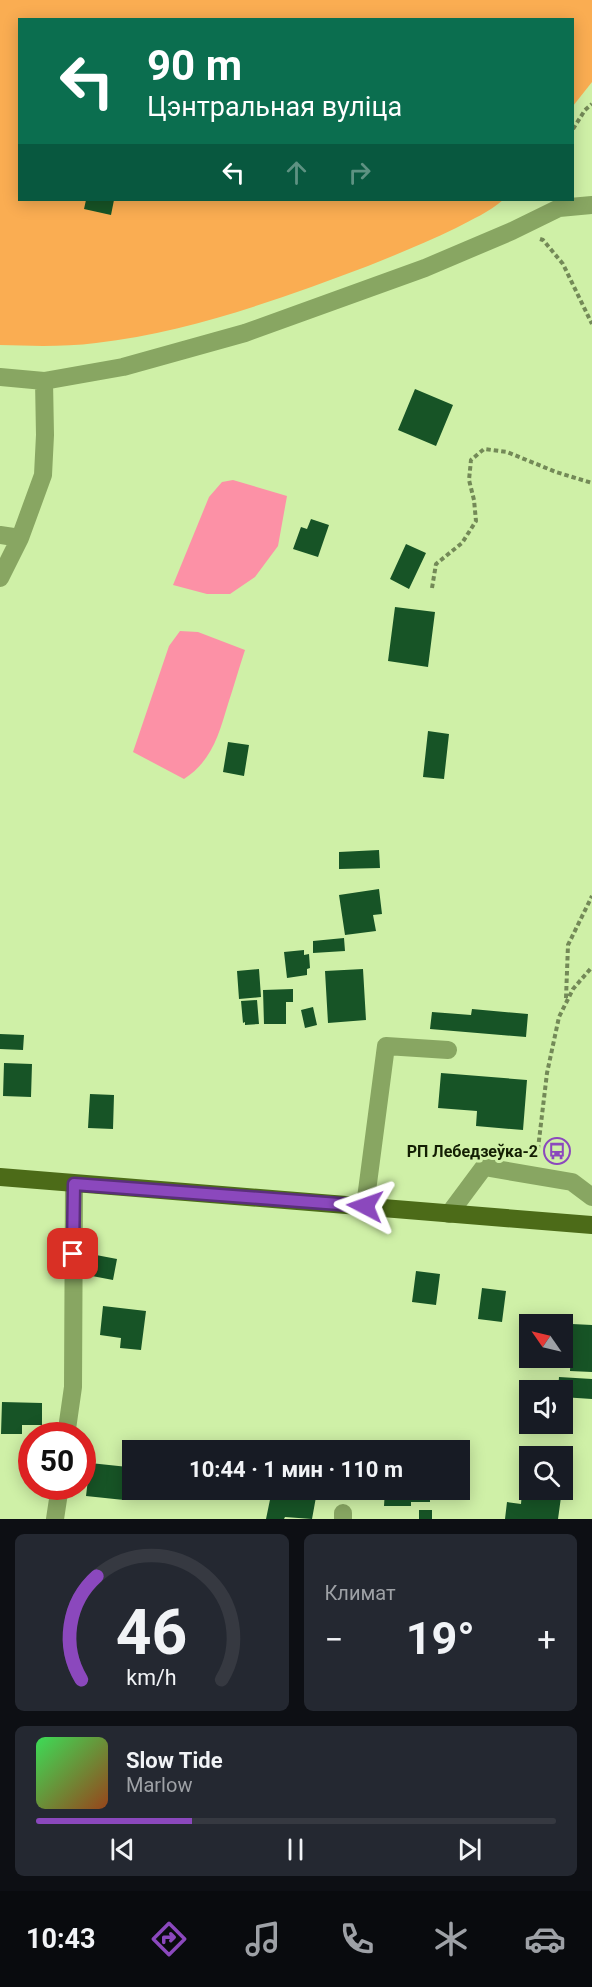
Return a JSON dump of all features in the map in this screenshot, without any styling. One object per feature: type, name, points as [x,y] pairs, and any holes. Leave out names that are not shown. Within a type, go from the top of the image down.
[{"type":"main road","points":[[0,1177],[592,1225]]},
{"type":"street","points":[[0,377],[44,381],[123,367],[245,333],[425,268],[559,208],[592,205]]},
{"type":"street","points":[[0,578],[20,538],[43,475],[44,381]]},
{"type":"street","points":[[0,535],[20,538]]},
{"type":"street","points":[[365,1206],[386,1046],[448,1050]]},
{"type":"street","points":[[449,1214],[484,1167],[572,1182],[592,1197]]},
{"type":"street","points":[[68,1422],[73,1387],[74,1184]]},
{"type":"street","points":[[55,1519],[58,1500]]},
{"type":"path","points":[[574,127],[585,110],[592,104]]},
{"type":"path","points":[[512,231],[543,240],[557,256],[592,324]]},
{"type":"path","points":[[432,588],[436,564],[462,543],[476,521],[469,480],[471,460],[484,449],[507,452],[556,472],[592,483]]},
{"type":"path","points":[[566,1002],[568,945],[592,896]]},
{"type":"path","points":[[535,1176],[547,1073],[559,1017],[573,989],[592,967]]},
{"type":"shaded area","points":[[0,0],[592,0],[592,82],[574,105],[574,18],[18,18],[18,201],[502,201],[456,228],[368,266],[200,323],[96,343],[60,346],[0,345]]},
{"type":"shaded area","points":[[233,480],[287,496],[278,546],[255,577],[230,594],[207,594],[173,585],[209,497],[222,482]]},
{"type":"shaded area","points":[[180,631],[198,632],[245,650],[213,746],[194,772],[184,779],[133,752],[169,646]]},
{"type":"building","points":[[86,201],[114,201],[111,215],[84,209]]},
{"type":"building","points":[[415,389],[453,405],[436,446],[398,430]]},
{"type":"building","points":[[311,519],[329,525],[318,557],[293,549],[301,527],[307,529]]},
{"type":"building","points":[[406,544],[426,553],[409,589],[390,579]]},
{"type":"building","points":[[395,607],[435,612],[428,667],[388,661]]},
{"type":"building","points":[[428,731],[449,734],[444,779],[423,777]]},
{"type":"building","points":[[228,742],[249,745],[244,776],[223,772]]},
{"type":"building","points":[[379,850],[380,868],[339,869],[339,852]]},
{"type":"building","points":[[379,889],[382,914],[373,915],[376,931],[345,935],[339,895]]},
{"type":"building","points":[[344,938],[345,951],[313,953],[313,941]]},
{"type":"building","points":[[304,950],[304,955],[309,954],[310,968],[307,969],[307,975],[287,978],[284,952]]},
{"type":"building","points":[[259,969],[261,997],[239,999],[237,971]]},
{"type":"building","points":[[363,969],[366,1020],[328,1023],[325,971]]},
{"type":"building","points":[[293,989],[293,1002],[286,1002],[286,1024],[264,1024],[263,990]]},
{"type":"building","points":[[257,1000],[259,1024],[245,1025],[241,1001]]},
{"type":"building","points":[[313,1007],[317,1025],[305,1028],[301,1010]]},
{"type":"building","points":[[472,1009],[528,1014],[526,1037],[430,1029],[432,1012],[471,1015]]},
{"type":"building","points":[[0,1034],[24,1035],[23,1050],[0,1049]]},
{"type":"building","points":[[4,1063],[32,1064],[31,1097],[3,1096]]},
{"type":"building","points":[[441,1073],[527,1080],[523,1130],[476,1126],[477,1111],[438,1108]]},
{"type":"building","points":[[90,1094],[114,1095],[113,1129],[88,1128]]},
{"type":"building","points":[[96,1255],[117,1259],[113,1280],[92,1276]]},
{"type":"building","points":[[416,1271],[440,1274],[436,1305],[412,1302]]},
{"type":"building","points":[[482,1288],[506,1291],[502,1322],[478,1319]]},
{"type":"building","points":[[103,1306],[146,1311],[141,1350],[120,1348],[121,1338],[100,1335]]},
{"type":"building","points":[[573,1324],[592,1325],[592,1372],[570,1371],[570,1368],[573,1368]]},
{"type":"building","points":[[559,1377],[592,1379],[592,1399],[573,1398],[573,1380],[559,1380]]},
{"type":"building","points":[[2,1402],[42,1403],[42,1422],[18,1422],[18,1434],[1,1434]]},
{"type":"building","points":[[96,1464],[122,1466],[122,1500],[96,1497]]},
{"type":"building","points":[[270,1500],[315,1500],[312,1519],[285,1517],[284,1519],[266,1519]]},
{"type":"building","points":[[384,1500],[430,1500],[430,1502],[411,1502],[411,1506],[384,1506]]},
{"type":"building","points":[[521,1500],[561,1500],[558,1519],[505,1519],[507,1502],[521,1504]]},
{"type":"building","points":[[419,1510],[432,1510],[432,1519],[419,1519]]},
{"type":"place","name":"РП Лебедзеўка-2","points":[[557,1151]]},
{"type":"route","points":[[73,1254],[74,1184],[365,1206]]}]
